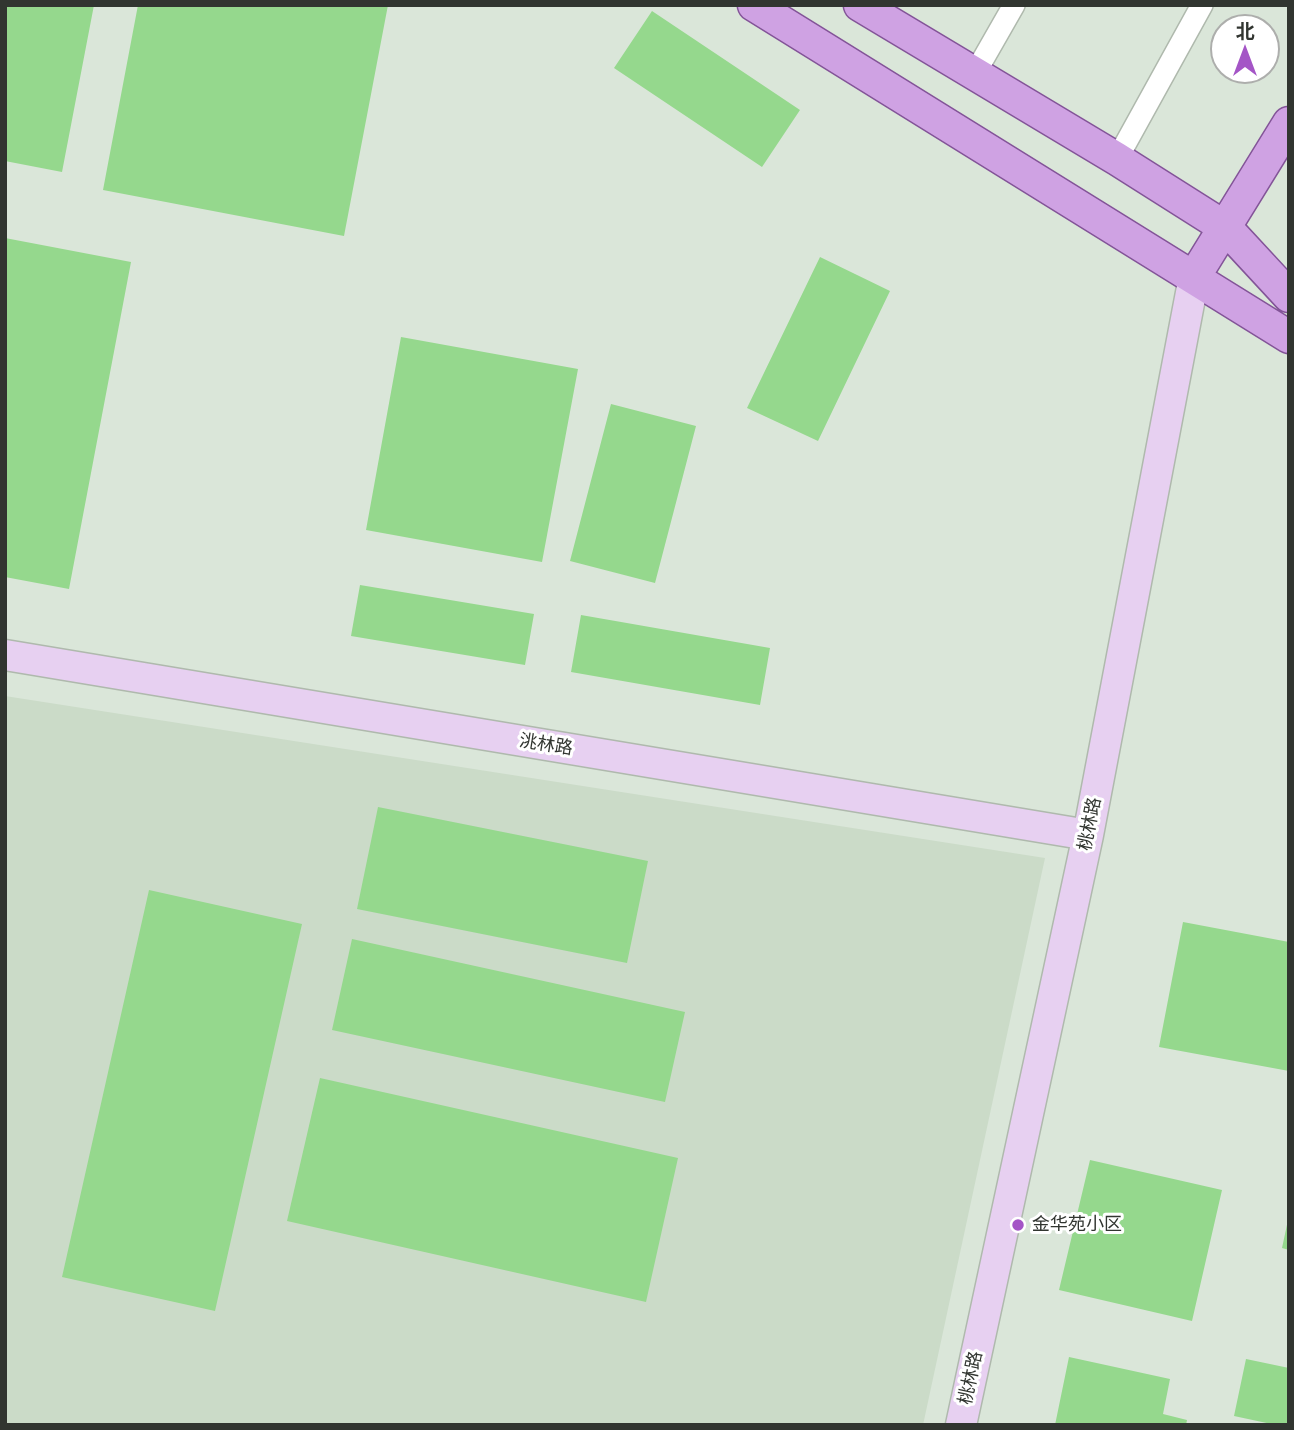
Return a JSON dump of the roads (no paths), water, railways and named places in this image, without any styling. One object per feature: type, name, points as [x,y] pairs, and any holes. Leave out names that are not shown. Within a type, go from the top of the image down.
[{"type":"main road","points":[[754,5],[1289,337]]},
{"type":"main road","points":[[860,5],[1117,159],[1226,228],[1289,296]]},
{"type":"main road","points":[[1226,228],[1289,123]]},
{"type":"main road","points":[[1226,228],[1289,155]]},
{"type":"main road","name":"桃林路","points":[[1194,277],[1226,228]]},
{"type":"street","points":[[974,75],[1014,5]]},
{"type":"street","points":[[1117,159],[1202,5]]},
{"type":"street","name":"桃林路","points":[[961,1425],[1088,835],[1194,277]]},
{"type":"street","name":"洮林路","points":[[5,655],[1088,835]]},
{"type":"place","name":"金华苑小区","points":[[1018,1225]]}]
